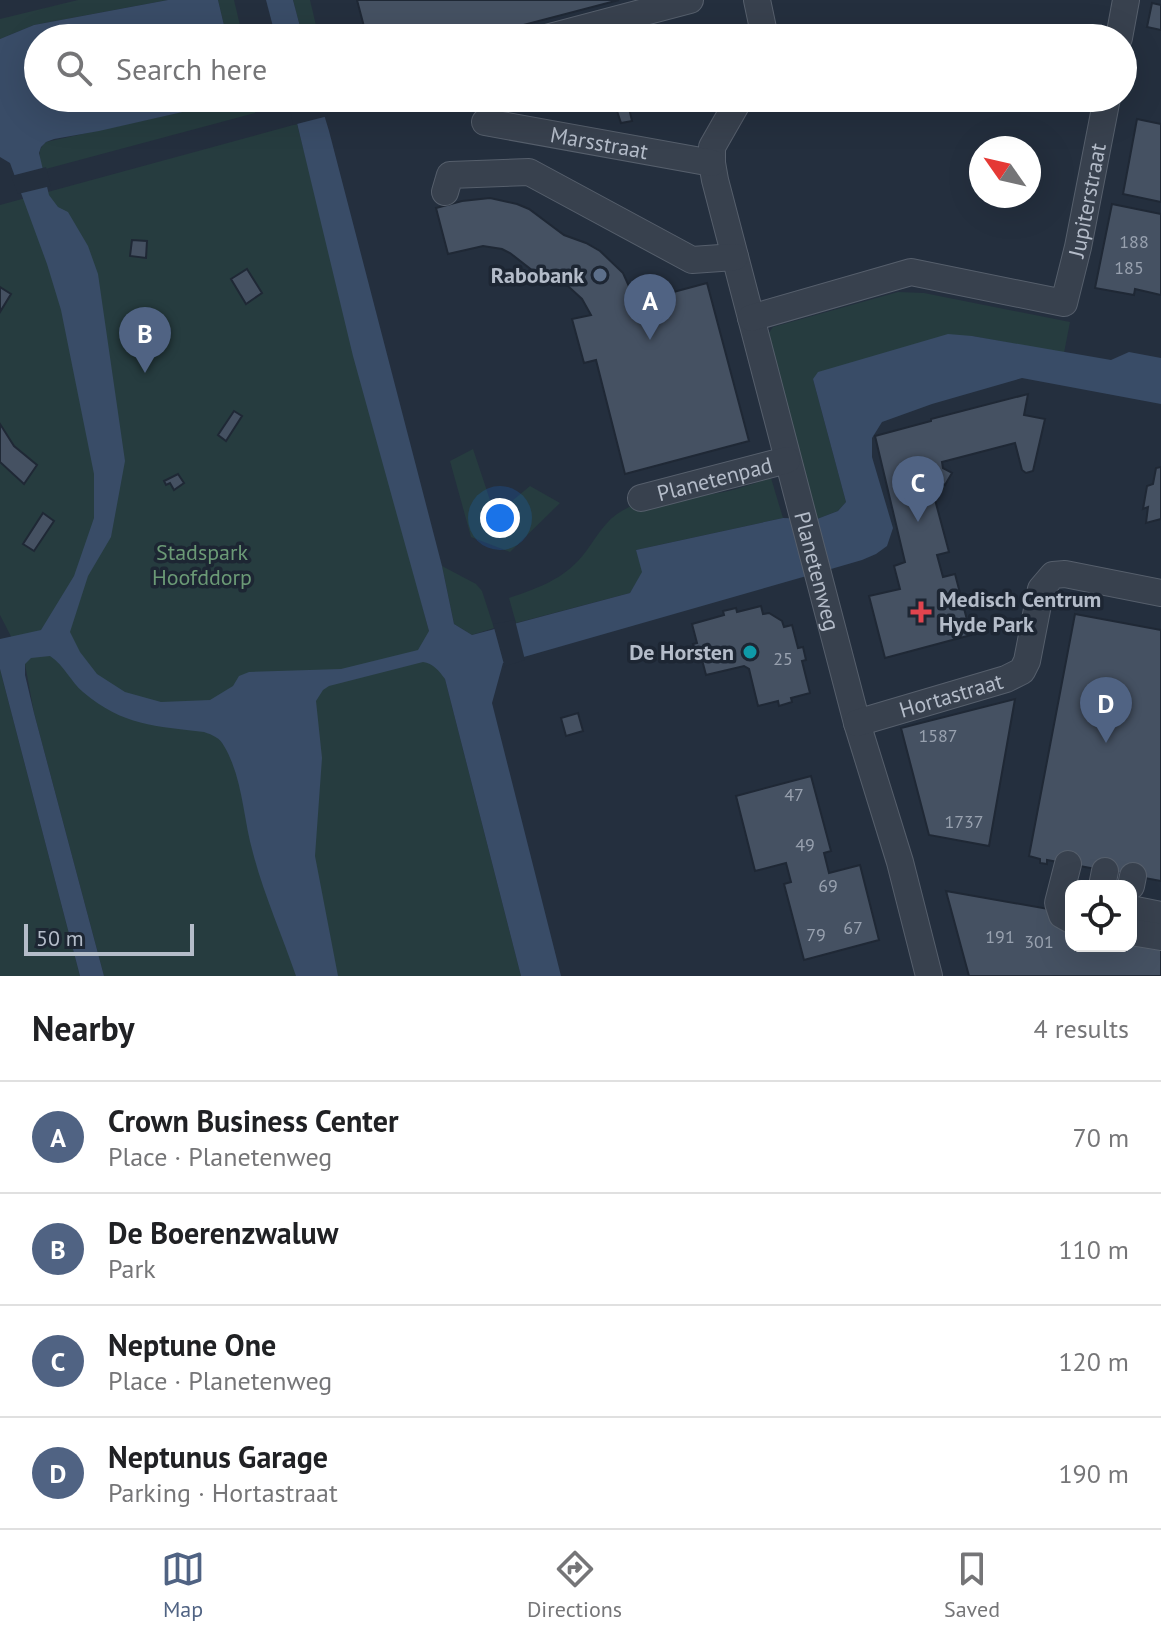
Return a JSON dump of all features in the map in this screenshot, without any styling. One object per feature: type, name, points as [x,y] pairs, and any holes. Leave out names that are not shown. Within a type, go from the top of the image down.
[{"type":"street","points":[[599,24],[690,0]]},
{"type":"street","points":[[757,0],[762,24]]},
{"type":"street","points":[[1122,24],[1126,0]]},
{"type":"street","points":[[712,163],[712,147],[732,112]]},
{"type":"street","name":"Jupiterstraat","points":[[751,318],[911,272],[1064,303],[1104,112]]},
{"type":"street","name":"Marsstraat","points":[[485,122],[712,163]]},
{"type":"street","points":[[529,172],[541,132]]},
{"type":"street","name":"Planetenweg","points":[[712,163],[818,578],[857,723],[900,862],[929,976]]},
{"type":"street","points":[[445,192],[450,175],[529,172],[692,260],[735,257]]},
{"type":"street","name":"Planetenpad","points":[[641,498],[787,460]]},
{"type":"street","name":"Hortastraat","points":[[857,723],[1006,679],[1022,671],[1027,661],[1041,589],[1053,575],[1065,574],[1161,593]]},
{"type":"street","points":[[1065,917],[1058,903],[1068,864]]},
{"type":"street","points":[[1137,910],[1161,915]]},
{"type":"street","points":[[1137,933],[1161,937]]},
{"type":"green space","points":[[78,0],[168,0],[39,24],[24,24],[24,29],[0,39],[0,19]]},
{"type":"green space","points":[[218,0],[234,0],[240,24],[224,24]]},
{"type":"green space","points":[[293,0],[310,0],[316,24],[299,24]]},
{"type":"green space","points":[[181,112],[255,112],[42,170],[40,152],[46,142]]},
{"type":"green space","name":"Stadspark Hoofddorp","points":[[297,124],[521,976],[104,976],[34,713],[25,664],[0,615],[0,205]]},
{"type":"green space","points":[[898,292],[924,293],[1070,322],[1064,353],[972,336],[813,379],[846,502],[838,511],[817,519],[766,337],[773,327]]},
{"type":"green space","points":[[473,449],[495,515],[530,486],[560,503],[510,552],[471,537],[450,461]]},
{"type":"green space","points":[[771,478],[783,518],[636,550],[643,572],[630,593],[516,623],[509,598],[546,584],[571,568],[617,514],[640,503],[718,493]]},
{"type":"green space","points":[[442,566],[476,584],[482,591],[494,628],[472,635],[454,624]]},
{"type":"green space","points":[[0,669],[80,976],[0,976]]},
{"type":"water","points":[[168,0],[218,0],[224,24],[39,24]]},
{"type":"water","points":[[266,0],[293,0],[299,24],[272,24]]},
{"type":"water","points":[[24,29],[24,112],[182,112],[54,139],[46,142],[39,153],[49,195],[58,207],[68,212],[88,246],[98,274],[125,461],[111,537],[88,576],[70,632],[80,652],[97,674],[125,692],[161,702],[210,700],[233,686],[239,676],[249,672],[341,669],[418,650],[429,631],[353,356],[294,112],[323,112],[442,566],[454,624],[472,635],[630,593],[642,572],[636,550],[783,518],[817,519],[838,511],[846,502],[813,379],[818,372],[948,334],[972,336],[1111,360],[1129,352],[1161,358],[1161,404],[1022,378],[882,422],[872,438],[872,457],[893,528],[887,546],[876,554],[503,663],[492,703],[561,976],[521,976],[445,679],[433,666],[423,662],[329,686],[316,701],[322,758],[315,856],[338,976],[296,976],[257,869],[235,771],[220,741],[204,732],[155,726],[112,712],[83,692],[50,656],[31,658],[25,664],[25,675],[104,976],[80,976],[0,669],[0,639],[41,630],[74,576],[94,518],[94,474],[61,310],[10,163],[0,157],[0,39]]},
{"type":"pier","points":[[291,112],[327,112],[328,116],[293,125]]},
{"type":"pier","points":[[46,167],[51,186],[18,194],[11,176]]},
{"type":"pier","points":[[515,620],[525,660],[505,668],[493,624]]},
{"type":"building","points":[[357,0],[619,0],[527,24],[363,24]]},
{"type":"building","points":[[1152,3],[1161,5],[1161,30],[1147,27]]},
{"type":"building","points":[[617,112],[630,112],[632,121],[621,123]]},
{"type":"building","points":[[1137,119],[1161,124],[1161,202],[1123,194]]},
{"type":"building","points":[[490,198],[529,209],[564,235],[600,251],[623,273],[636,302],[707,283],[749,441],[625,474],[596,360],[584,363],[572,319],[591,315],[582,299],[568,286],[537,274],[502,249],[483,246],[448,254],[436,208]]},
{"type":"building","points":[[1112,204],[1161,214],[1161,295],[1135,289],[1134,295],[1095,288]]},
{"type":"building","points":[[132,240],[147,241],[146,258],[130,256]]},
{"type":"building","points":[[247,269],[262,293],[246,304],[231,279]]},
{"type":"building","points":[[0,287],[11,294],[0,312]]},
{"type":"building","points":[[1028,394],[1024,415],[1045,419],[1033,471],[1026,473],[1022,470],[1015,443],[942,462],[943,468],[952,473],[945,485],[937,480],[930,481],[949,552],[937,555],[943,577],[955,574],[971,635],[885,658],[869,596],[900,589],[894,566],[905,562],[875,436]]},
{"type":"building","points":[[234,411],[242,416],[226,441],[218,435]]},
{"type":"building","points":[[0,424],[14,446],[37,465],[24,484],[0,462]]},
{"type":"building","points":[[1161,467],[1161,519],[1146,523],[1148,507],[1143,509],[1147,486],[1153,484],[1156,468]]},
{"type":"building","points":[[178,474],[184,483],[174,490],[170,483],[166,485],[164,481]]},
{"type":"building","points":[[43,513],[54,521],[34,551],[23,544]]},
{"type":"building","name":"De Horsten","points":[[761,606],[763,614],[769,613],[782,621],[784,627],[792,625],[798,648],[803,647],[806,660],[802,661],[810,693],[791,698],[792,702],[779,706],[778,701],[758,706],[749,669],[744,666],[706,675],[701,656],[697,657],[693,644],[697,643],[692,624],[724,615],[723,611],[736,608],[737,612]]},
{"type":"building","points":[[1075,614],[1161,630],[1161,881],[1047,860],[1047,864],[1040,863],[1040,859],[1029,856]]},
{"type":"building","points":[[1015,699],[989,846],[929,835],[901,728]]},
{"type":"building","points":[[578,713],[583,731],[566,736],[561,718]]},
{"type":"building","points":[[811,776],[831,851],[824,853],[829,873],[860,865],[879,940],[804,960],[784,884],[791,882],[786,863],[755,871],[736,796]]},
{"type":"building","points":[[946,891],[1065,912],[1065,952],[1137,952],[1137,925],[1161,929],[1161,976],[969,976]]},
{"type":"place","name":"Rabobank","points":[[600,275]]},
{"type":"place","name":"Crown Business Center","points":[[650,340]]},
{"type":"place","name":"De Boerenzwaluw","points":[[145,373]]},
{"type":"place","name":"Neptune One","points":[[918,522]]},
{"type":"place","name":"Medisch Centrum Hyde Park","points":[[921,612]]},
{"type":"place","name":"De Horsten","points":[[750,652]]},
{"type":"place","name":"Neptunus Garage","points":[[1106,743]]}]
